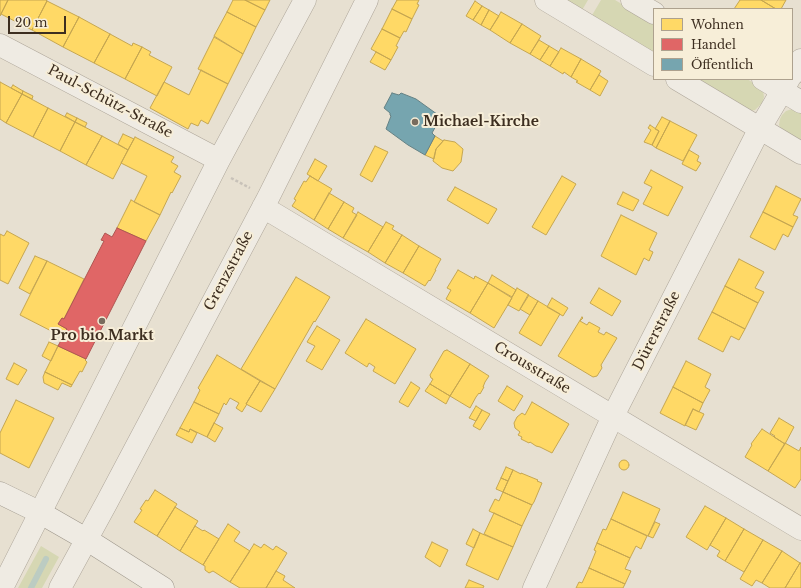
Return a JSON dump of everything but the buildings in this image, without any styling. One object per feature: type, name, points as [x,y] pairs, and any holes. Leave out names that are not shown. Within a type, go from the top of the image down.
[{"type":"street","points":[[2,588],[39,512],[50,494],[219,160],[305,0]]},
{"type":"street","name":"Grenzstraße","points":[[60,588],[265,202],[367,0]]},
{"type":"street","points":[[546,0],[653,64]]},
{"type":"street","points":[[632,0],[653,12]]},
{"type":"street","name":"Paul-Schütz-Straße","points":[[0,45],[219,160]]},
{"type":"street","name":"Dürerstraße","points":[[793,74],[801,60]]},
{"type":"street","points":[[679,80],[801,153]]},
{"type":"street","points":[[771,80],[788,82],[801,102]]},
{"type":"street","name":"Dürerstraße","points":[[534,588],[613,416],[760,128],[788,82]]},
{"type":"street","name":"Crousstraße","points":[[265,202],[613,416],[801,529]]},
{"type":"street","points":[[0,493],[39,512],[86,539],[163,588]]},
{"type":"path","points":[[219,160],[225,175],[265,202]]},
{"type":"green space","points":[[562,0],[588,0],[581,12]]},
{"type":"green space","points":[[601,0],[615,0],[653,22],[653,54],[591,17]]},
{"type":"green space","points":[[695,80],[749,80],[760,87],[763,91],[764,97],[762,103],[755,110],[749,111]]},
{"type":"green space","points":[[792,109],[801,111],[801,143],[781,129],[779,125],[782,115],[786,111]]},
{"type":"green space","points":[[41,546],[59,557],[42,588],[18,588]]},
{"type":"waterway","points":[[31,588],[46,559]]},
{"type":"place","name":"Michael-Kirche","points":[[415,122]]},
{"type":"place","name":"Pro bio.Markt","points":[[102,321]]}]
